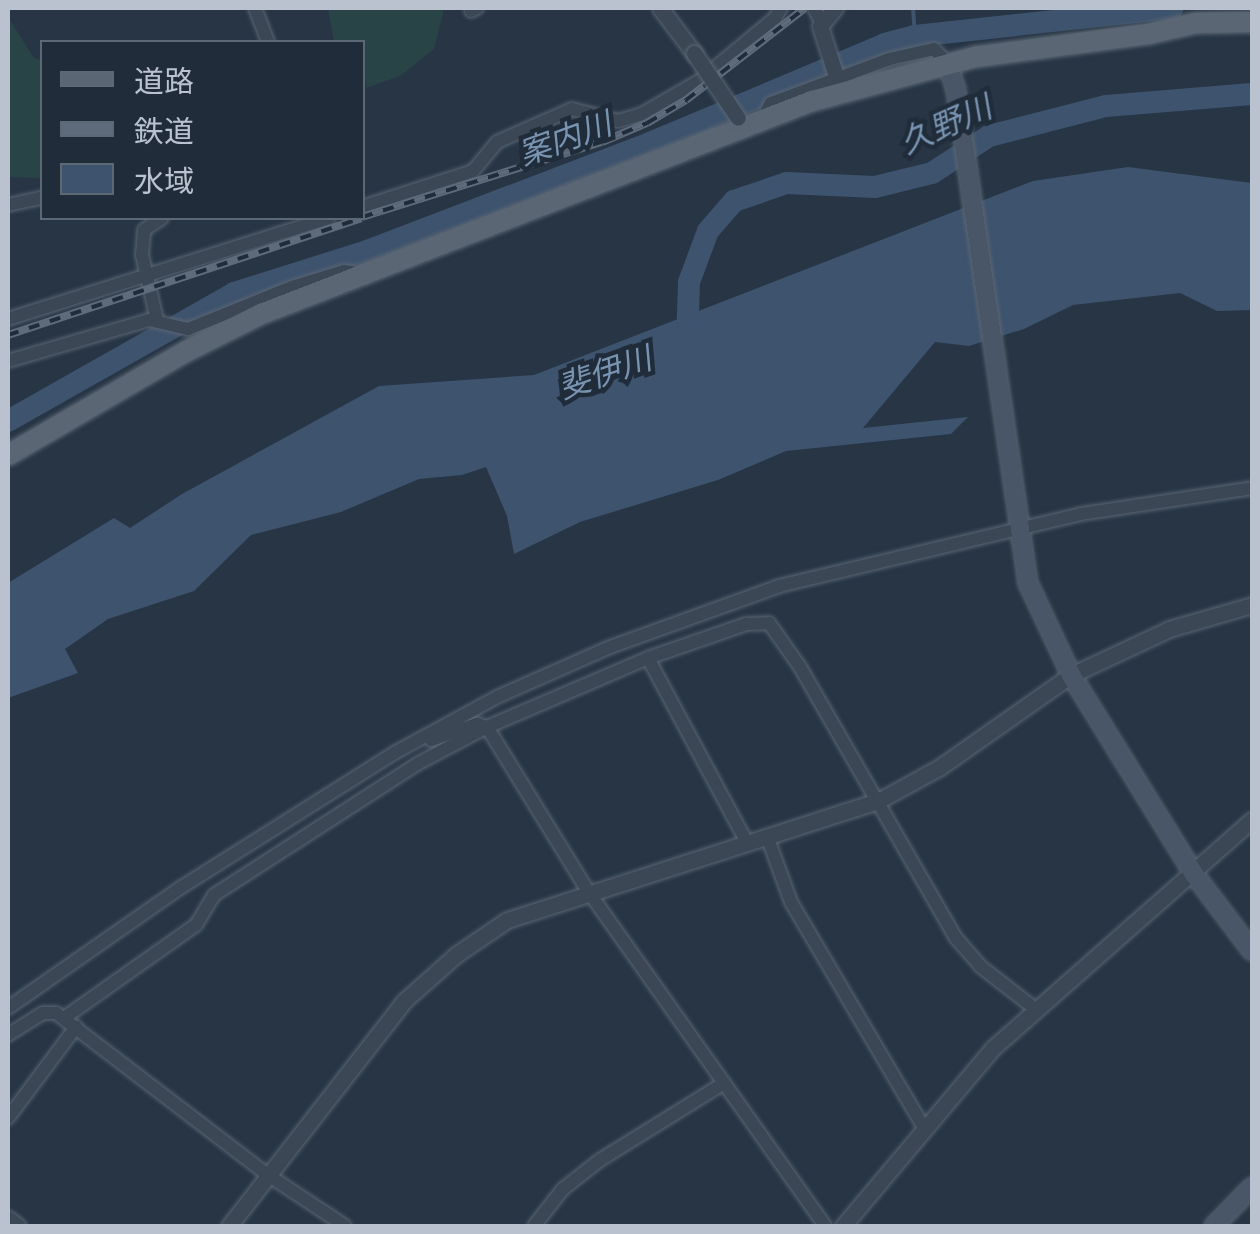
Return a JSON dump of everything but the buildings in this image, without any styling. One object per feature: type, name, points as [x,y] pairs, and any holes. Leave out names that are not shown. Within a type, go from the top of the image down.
[{"type":"main road","points":[[8,455],[187,351],[261,314],[742,122],[948,64],[1197,15],[1252,22]]},
{"type":"main road","points":[[948,64],[956,90],[1028,584],[1071,675],[1194,874],[1252,951]]},
{"type":"main road","points":[[1214,1226],[1252,1187]]},
{"type":"street","points":[[255,8],[267,40]]},
{"type":"street","points":[[660,8],[742,122]]},
{"type":"street","points":[[365,206],[473,171],[497,142],[572,110],[618,121],[642,114],[699,81],[782,8]]},
{"type":"street","points":[[833,68],[817,15],[835,8]]},
{"type":"street","points":[[769,117],[766,110],[771,103],[833,68],[929,49],[941,52],[948,64]]},
{"type":"street","points":[[8,205],[40,198]]},
{"type":"street","points":[[158,320],[146,273],[144,230],[159,220]]},
{"type":"street","points":[[8,318],[322,220]]},
{"type":"street","points":[[8,361],[158,320],[192,328],[344,271],[362,274]]},
{"type":"street","points":[[8,1008],[180,888],[396,752],[500,696],[676,620],[779,586],[1017,524],[1252,488]]},
{"type":"street","points":[[229,1226],[422,982],[507,920],[878,800],[940,767],[1071,675],[1169,629],[1252,605]]},
{"type":"street","points":[[8,1118],[70,1023],[196,925],[214,895],[419,762],[486,727],[648,658],[746,624],[769,622],[878,800],[956,938],[980,966],[1034,1008]]},
{"type":"street","points":[[648,658],[746,842]]},
{"type":"street","points":[[396,752],[476,724],[486,727],[588,891],[826,1226]]},
{"type":"street","points":[[843,1226],[924,1128],[1034,1008],[1194,874],[1252,820]]},
{"type":"street","points":[[767,836],[791,902],[924,1128]]},
{"type":"street","points":[[8,1034],[43,1013],[53,1012],[268,1174],[345,1226]]},
{"type":"street","points":[[534,1226],[564,1189],[600,1160],[724,1083]]},
{"type":"street","points":[[8,1217],[20,1226]]},
{"type":"green space","points":[[328,8],[443,8],[434,49],[400,76],[366,88],[365,40],[334,40]]},
{"type":"green space","points":[[8,17],[34,58],[40,60],[40,178],[8,177]]},
{"type":"water","name":"斐伊川","points":[[1128,167],[1252,183],[1252,310],[1217,311],[1180,293],[1073,305],[1024,329],[969,346],[935,342],[863,428],[968,417],[951,434],[786,451],[718,480],[580,522],[514,554],[507,516],[486,467],[462,475],[419,479],[341,512],[251,535],[194,591],[108,619],[65,649],[78,673],[8,698],[8,583],[114,518],[130,528],[182,494],[379,386],[534,375],[1033,181]]},
{"type":"waterway","points":[[913,8],[915,36]]},
{"type":"waterway","name":"案内川","points":[[8,421],[234,293],[367,251],[650,143],[885,44],[915,36],[1172,8]]},
{"type":"waterway","name":"久野川","points":[[687,343],[689,282],[708,231],[734,201],[787,183],[875,187],[932,173],[989,136],[1106,106],[1252,94]]},
{"type":"railway","points":[[365,216],[602,142],[647,123],[686,100],[805,8]]},
{"type":"railway","points":[[8,335],[355,220]]}]
